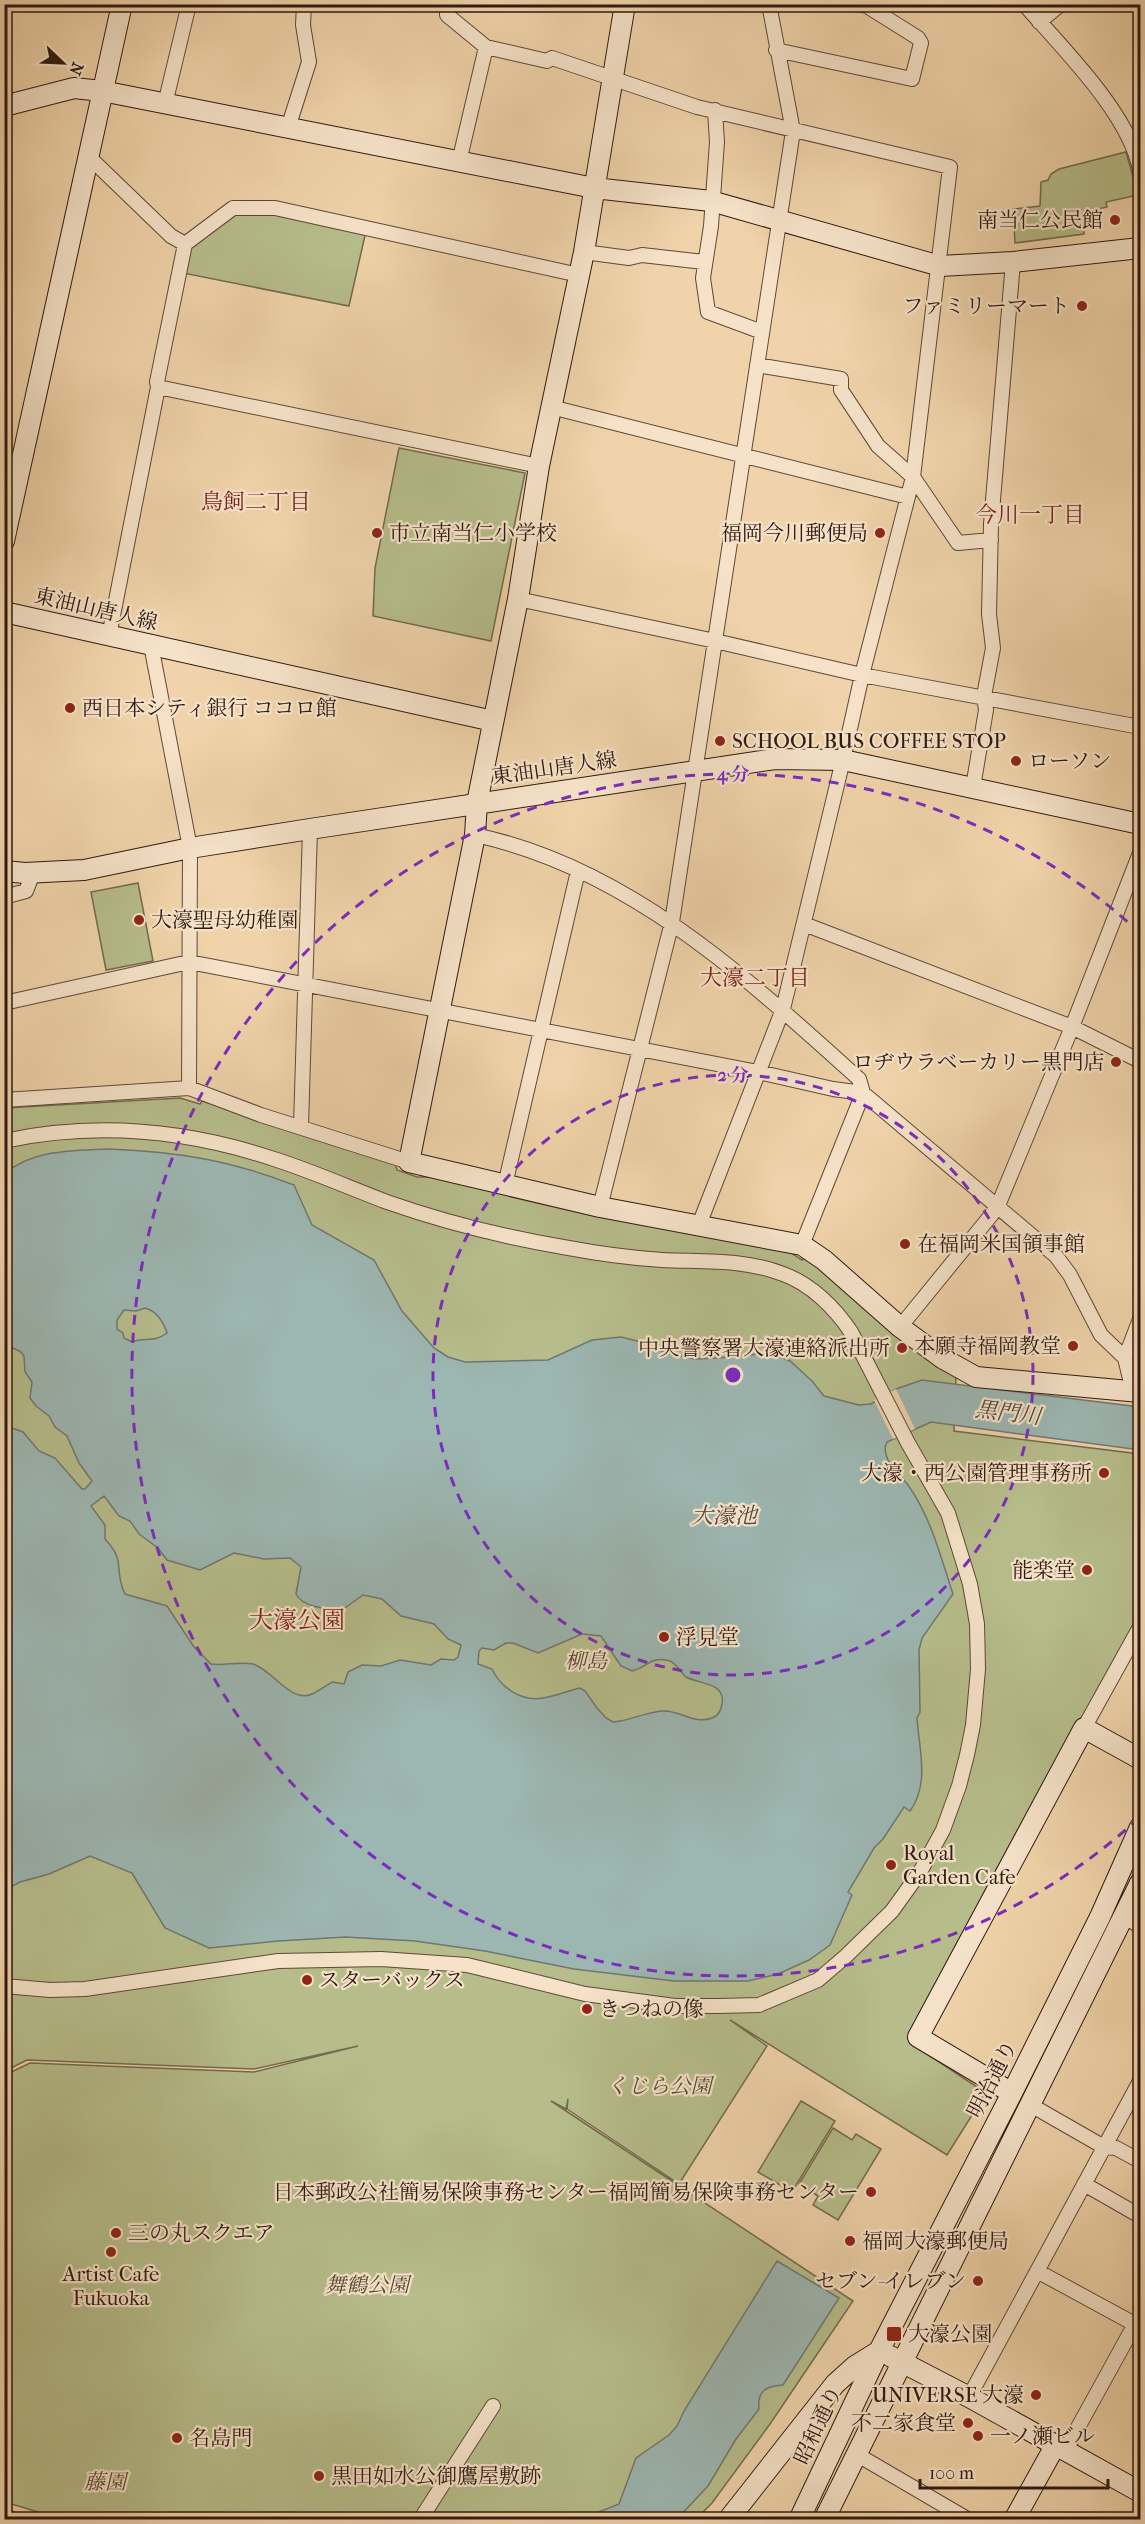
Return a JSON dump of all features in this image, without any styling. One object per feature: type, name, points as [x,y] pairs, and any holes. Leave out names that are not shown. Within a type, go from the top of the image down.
[{"type":"street","points":[[4,541],[122,4]]},
{"type":"street","points":[[165,104],[189,4]]},
{"type":"street","points":[[288,128],[309,62],[303,25],[304,4]]},
{"type":"street","points":[[447,4],[447,15],[486,47],[547,62],[552,58],[697,107],[950,166],[940,266],[913,477],[862,675],[783,1010],[699,1225]]},
{"type":"street","points":[[493,721],[518,600],[539,466],[584,252],[625,4]]},
{"type":"street","points":[[600,1207],[672,922],[793,131],[776,50],[770,4]]},
{"type":"street","points":[[776,50],[912,80],[921,43],[918,38],[867,6],[858,4]]},
{"type":"street","points":[[1024,4],[1085,75],[1115,115],[1133,145],[1140,170]]},
{"type":"street","points":[[1039,22],[1061,4]]},
{"type":"street","points":[[459,162],[486,47]]},
{"type":"street","points":[[4,106],[74,88],[102,92],[594,188],[711,201],[940,266],[1013,262],[1140,248]]},
{"type":"street","points":[[715,111],[717,142],[703,278],[708,312],[762,332]]},
{"type":"street","points":[[88,156],[171,236],[185,244]]},
{"type":"street","points":[[109,636],[185,244],[233,208],[275,208],[579,275]]},
{"type":"street","points":[[584,252],[629,258],[642,255],[704,262]]},
{"type":"street","points":[[973,787],[986,710],[984,696],[993,648],[989,614],[991,540],[1013,262]]},
{"type":"street","points":[[757,364],[841,379],[841,390],[878,446],[913,477],[958,543],[991,540]]},
{"type":"street","points":[[158,387],[539,466]]},
{"type":"street","points":[[551,407],[908,497]]},
{"type":"street","points":[[518,600],[715,641],[862,675],[1140,726]]},
{"type":"street","name":"東油山唐人線","points":[[4,612],[493,721],[477,803],[775,759],[843,760],[1140,824]]},
{"type":"street","points":[[151,645],[190,848],[189,1088]]},
{"type":"street","points":[[4,871],[33,873],[84,870],[190,848],[477,803],[475,835],[409,1162]]},
{"type":"street","points":[[301,1126],[310,829]]},
{"type":"street","points":[[475,835],[547,858],[578,871],[672,922],[783,1010],[859,1079],[863,1093],[802,1245]]},
{"type":"street","points":[[900,1327],[997,1208],[1072,1027],[1140,853]]},
{"type":"street","points":[[506,1185],[578,871]]},
{"type":"street","points":[[4,897],[26,891],[33,873]]},
{"type":"street","points":[[804,924],[1072,1027],[1140,1060]]},
{"type":"street","points":[[4,1003],[189,962],[863,1093],[1056,1256],[1070,1275],[1101,1335],[1125,1358],[1137,1392],[975,1377],[942,1358],[900,1327],[824,1260],[802,1245],[600,1207],[409,1162],[189,1088],[4,1100]]},
{"type":"street","points":[[4,1141],[79,1130],[117,1129],[186,1136],[221,1143],[275,1159],[386,1201],[471,1228],[562,1247],[660,1260],[749,1265],[784,1274],[815,1294],[840,1316],[862,1350],[903,1434],[948,1513],[970,1584],[977,1624],[978,1669],[973,1725],[960,1786],[943,1830],[920,1872],[892,1911],[818,1980],[759,2005],[675,2006],[585,1994],[467,1965],[381,1959],[278,1961],[85,1989],[50,1990],[4,1986]]},
{"type":"street","points":[[1125,1358],[1140,1319]]},
{"type":"street","points":[[1012,2093],[918,2037],[1140,1627]]},
{"type":"street","points":[[1084,1728],[1140,1759]]},
{"type":"street","name":"明治通り","points":[[879,2351],[1100,1917],[1140,1827]]},
{"type":"street","points":[[824,2520],[1029,2104],[1132,1922],[1140,1883]]},
{"type":"street","points":[[969,2397],[1140,2081]]},
{"type":"street","points":[[1029,2104],[1104,2147],[1116,2148],[1140,2161]]},
{"type":"street","points":[[1084,2184],[1140,2216]]},
{"type":"street","points":[[1014,2520],[1138,2325],[1037,2271]]},
{"type":"street","points":[[738,2517],[835,2384],[855,2366],[879,2351],[969,2397],[1140,2492]]},
{"type":"street","name":"昭和通り","points":[[799,2520],[879,2351]]},
{"type":"street","points":[[420,2520],[493,2406]]},
{"type":"street","points":[[856,2454],[969,2520]]},
{"type":"green space","points":[[1126,152],[1138,195],[1106,202],[1107,207],[1085,212],[1084,234],[1015,243],[1013,209],[1040,206],[1041,182],[1048,180],[1051,174],[1059,169]]},
{"type":"green space","points":[[233,211],[265,211],[366,231],[349,306],[183,273],[188,246]]},
{"type":"green space","points":[[399,448],[525,473],[491,641],[373,616],[375,568]]},
{"type":"green space","points":[[138,883],[153,961],[106,970],[91,892]]},
{"type":"green space","name":"大濠公園","points":[[180,1098],[200,1104],[202,1101],[395,1162],[397,1170],[417,1177],[432,1177],[793,1245],[791,1253],[802,1260],[806,1257],[956,1376],[954,1431],[1140,1454],[1140,1618],[909,2042],[986,2093],[947,2155],[730,2020],[767,2046],[679,2184],[567,2109],[568,2099],[566,2109],[551,2101],[853,2301],[770,2424],[712,2503],[696,2519],[64,2520],[5,2502],[5,2075],[30,2063],[254,2072],[358,2046],[254,2069],[27,2060],[5,2071],[5,1108]]},
{"type":"green space","points":[[801,2101],[835,2121],[792,2192],[758,2172]]},
{"type":"green space","points":[[833,2128],[852,2140],[856,2134],[881,2149],[838,2220],[813,2205],[818,2196],[799,2184]]},
{"type":"water","name":"大濠池","points":[[109,1149],[158,1152],[225,1163],[294,1185],[312,1225],[374,1260],[402,1311],[434,1348],[448,1357],[465,1362],[548,1360],[592,1340],[621,1337],[641,1342],[669,1354],[696,1359],[765,1353],[790,1361],[812,1381],[824,1396],[859,1405],[871,1404],[896,1389],[922,1380],[1140,1407],[1140,1450],[931,1422],[887,1442],[885,1448],[888,1459],[923,1510],[935,1538],[953,1594],[922,1638],[919,1650],[920,1712],[917,1718],[922,1766],[920,1789],[910,1811],[904,1807],[883,1839],[874,1848],[848,1892],[852,1895],[830,1945],[809,1960],[778,1974],[748,1981],[674,1981],[574,1969],[485,1951],[415,1941],[346,1937],[209,1948],[165,1928],[132,1873],[90,1856],[49,1874],[20,1882],[5,1890],[4,1425],[23,1432],[39,1451],[55,1458],[82,1489],[85,1489],[92,1481],[79,1463],[67,1436],[55,1427],[49,1416],[30,1398],[32,1382],[25,1372],[24,1356],[5,1344],[5,1174],[27,1160],[40,1156],[68,1151]],"holes":[[[145,1308],[153,1311],[159,1317],[167,1333],[157,1338],[132,1342],[124,1338],[123,1333],[117,1329],[117,1320],[124,1310],[136,1311]],[[104,1496],[119,1516],[130,1521],[139,1534],[158,1548],[167,1560],[200,1570],[234,1553],[264,1559],[290,1558],[301,1567],[296,1594],[304,1602],[316,1607],[342,1610],[363,1595],[382,1599],[401,1616],[434,1624],[448,1639],[461,1645],[458,1657],[454,1660],[441,1659],[431,1665],[400,1660],[381,1666],[362,1665],[348,1672],[344,1684],[332,1682],[315,1693],[304,1696],[289,1690],[253,1664],[211,1664],[194,1647],[167,1606],[125,1594],[116,1554],[105,1539],[105,1525],[91,1506]],[[582,1634],[601,1636],[621,1666],[632,1671],[654,1661],[670,1661],[686,1677],[720,1691],[722,1706],[716,1716],[706,1720],[663,1711],[613,1722],[606,1718],[585,1691],[580,1688],[548,1697],[527,1698],[507,1688],[492,1669],[478,1664],[479,1651],[482,1648],[494,1650],[506,1643],[513,1643],[538,1653]]]},
{"type":"water","points":[[777,2261],[839,2298],[783,2385],[772,2386],[761,2393],[759,2409],[736,2439],[708,2486],[677,2519],[581,2519],[619,2504],[636,2458],[669,2435],[677,2426]]},
{"type":"pier","points":[[896,1389],[915,1429],[893,1439],[874,1400]]},
{"type":"place","name":"南当仁公民館","points":[[1115,220]]},
{"type":"place","name":"ファミリーマート","points":[[1082,306]]},
{"type":"place","name":"市立南当仁小学校","points":[[377,533]]},
{"type":"place","name":"福岡今川郵便局","points":[[880,533]]},
{"type":"place","name":"西日本シティ銀行 ココロ館","points":[[70,708]]},
{"type":"place","name":"SCHOOL BUS COFFEE STOP","points":[[720,741]]},
{"type":"place","name":"ローソン","points":[[1016,761]]},
{"type":"place","name":"大濠聖母幼稚園","points":[[139,920]]},
{"type":"place","name":"ロヂウラベーカリー黒門店","points":[[1116,1062]]},
{"type":"place","name":"在福岡米国領事館","points":[[905,1244]]},
{"type":"place","name":"本願寺福岡教堂","points":[[1073,1346]]},
{"type":"place","name":"中央警察署大濠連絡派出所","points":[[902,1348]]},
{"type":"place","name":"大濠・西公園管理事務所","points":[[1104,1473]]},
{"type":"place","name":"能楽堂","points":[[1087,1570]]},
{"type":"place","name":"浮見堂","points":[[664,1637]]},
{"type":"place","name":"Royal Garden Cafe","points":[[891,1865]]},
{"type":"place","name":"スターバックス","points":[[307,1980]]},
{"type":"place","name":"きつねの像","points":[[587,2009]]},
{"type":"place","name":"日本郵政公社簡易保険事務センター福岡簡易保険事務センター","points":[[871,2192]]},
{"type":"place","name":"三の丸スクエア","points":[[116,2233]]},
{"type":"place","name":"福岡大濠郵便局","points":[[850,2241]]},
{"type":"place","name":"Artist Cafe Fukuoka","points":[[111,2252]]},
{"type":"place","name":"セブン-イレブン","points":[[978,2281]]},
{"type":"place","name":"大濠公園","points":[[894,2334]]},
{"type":"place","name":"UNIVERSE 大濠","points":[[1036,2395]]},
{"type":"place","name":"不二家食堂","points":[[968,2423]]},
{"type":"place","name":"一ノ瀬ビル","points":[[978,2436]]},
{"type":"place","name":"名島門","points":[[177,2438]]},
{"type":"place","name":"黒田如水公御鷹屋敷跡","points":[[319,2476]]},
{"type":"district","name":"鳥飼二丁目","points":[[256,501]]},
{"type":"district","name":"今川一丁目","points":[[1030,514]]},
{"type":"district","name":"大濠二丁目","points":[[755,977]]},
{"type":"district","name":"大濠公園","points":[[297,1620]]},
{"type":"water label","name":"黒門川","points":[[1008,1412]]},
{"type":"park label","name":"柳島","points":[[586,1661]]},
{"type":"park label","name":"くじら公園","points":[[659,2086]]},
{"type":"park label","name":"舞鶴公園","points":[[367,2285]]},
{"type":"park label","name":"藤園","points":[[105,2482]]}]
